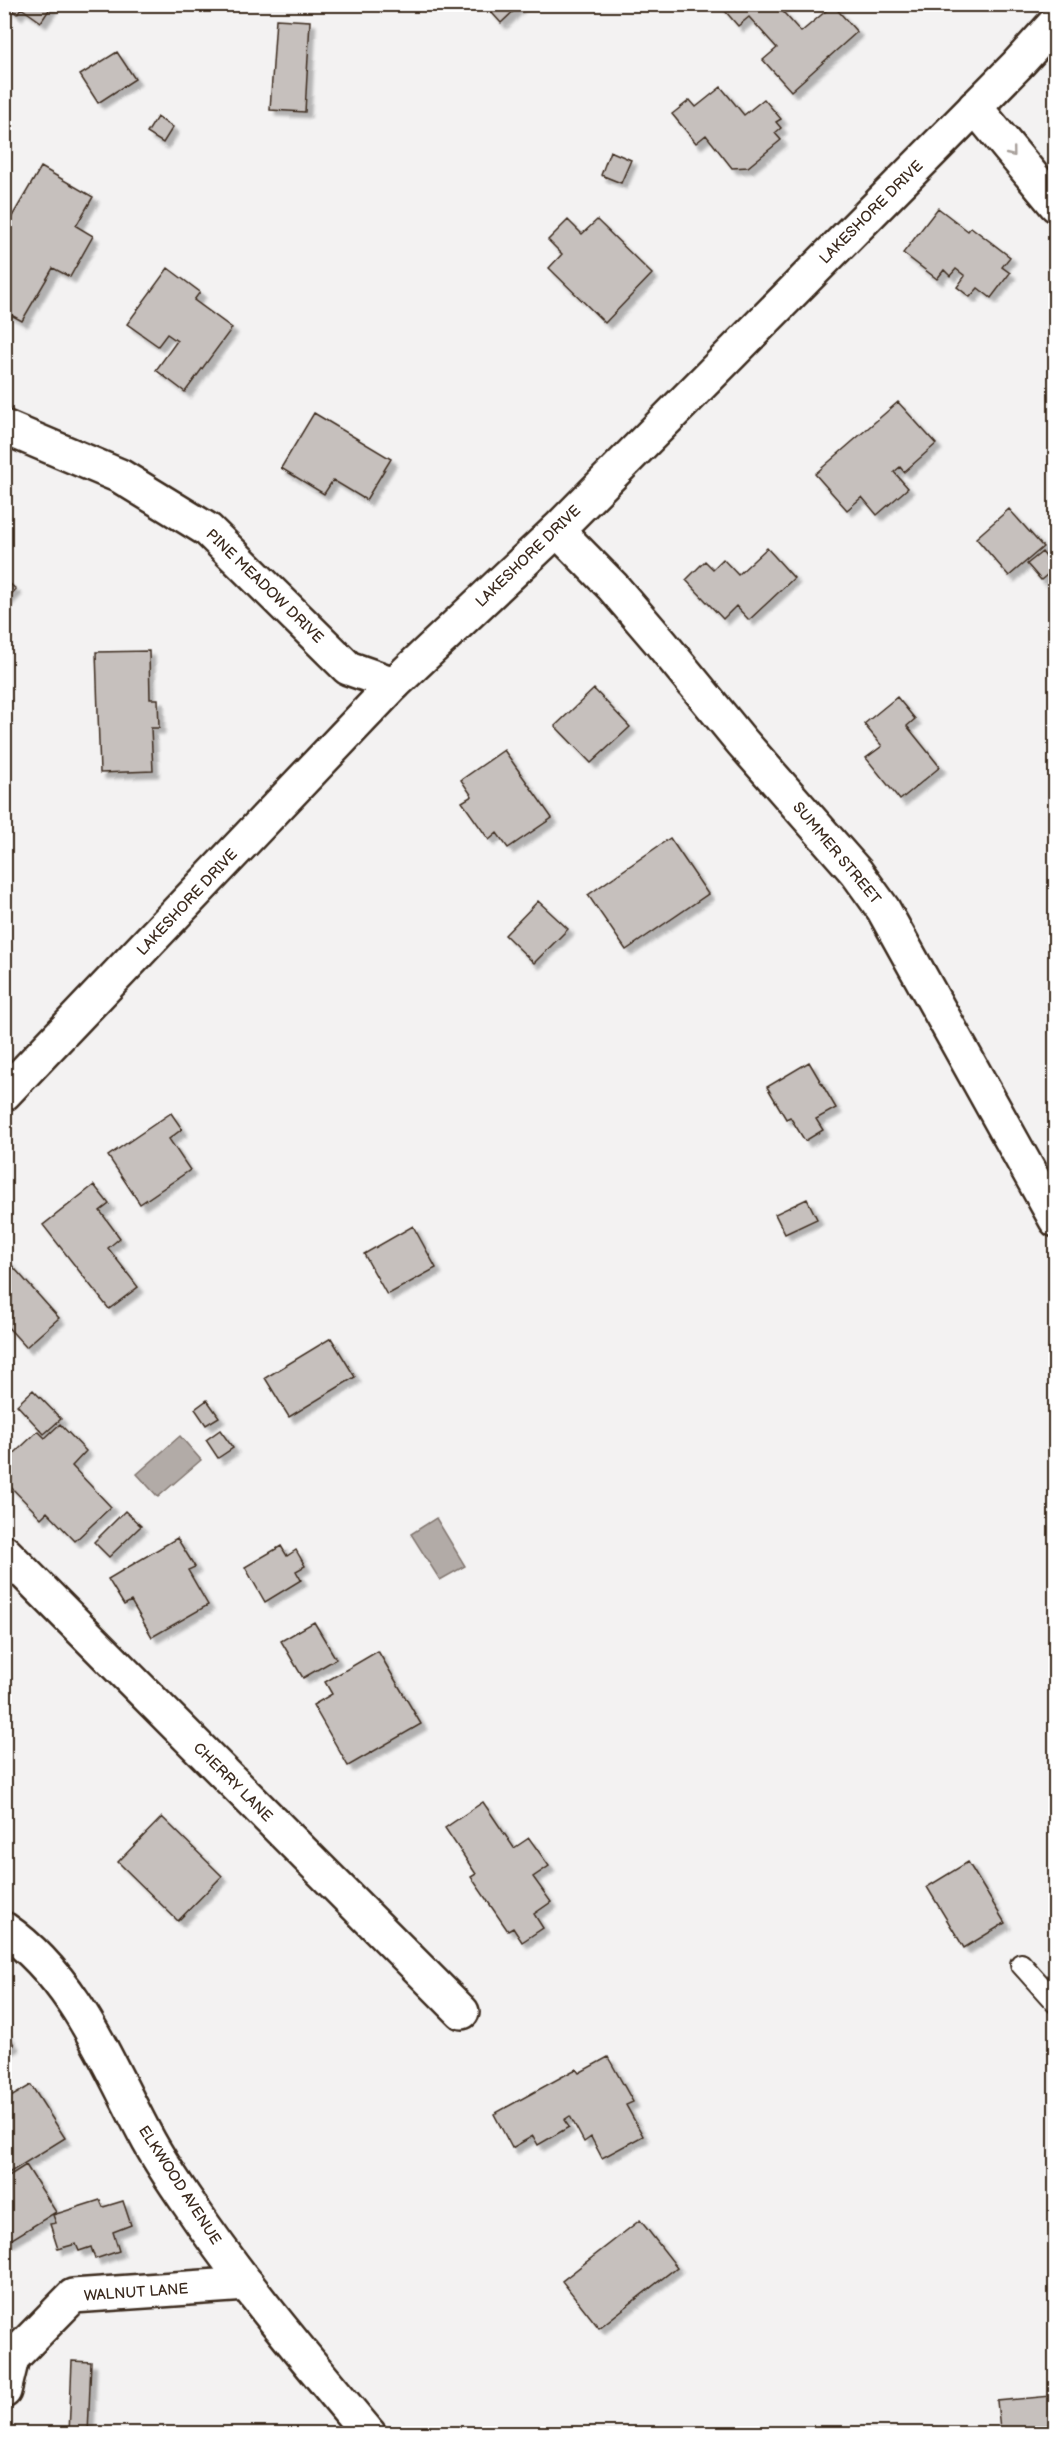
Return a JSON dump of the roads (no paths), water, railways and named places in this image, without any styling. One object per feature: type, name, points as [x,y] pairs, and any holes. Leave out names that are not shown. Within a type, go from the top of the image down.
[{"type":"street","name":"LAKESHORE DRIVE","points":[[4,1094],[394,684],[557,530],[1056,22]]},
{"type":"street","points":[[975,107],[1056,205]]},
{"type":"street","name":"PINE MEADOW DRIVE","points":[[4,427],[120,476],[207,530],[348,668],[394,684]]},
{"type":"street","name":"SUMMER STREET","points":[[557,530],[613,587],[742,742],[857,873],[883,909],[1056,1220]]},
{"type":"street","name":"CHERRY LANE","points":[[4,1552],[462,2012]]},
{"type":"street","name":"ELKWOOD AVENUE","points":[[4,1929],[23,1942],[73,1999],[108,2061],[146,2137],[192,2208],[280,2329],[369,2433]]},
{"type":"street","name":"WALNUT LANE","points":[[4,2391],[12,2358],[73,2296],[247,2284]]},
{"type":"lane","points":[[1021,1964],[1056,2003]]}]
